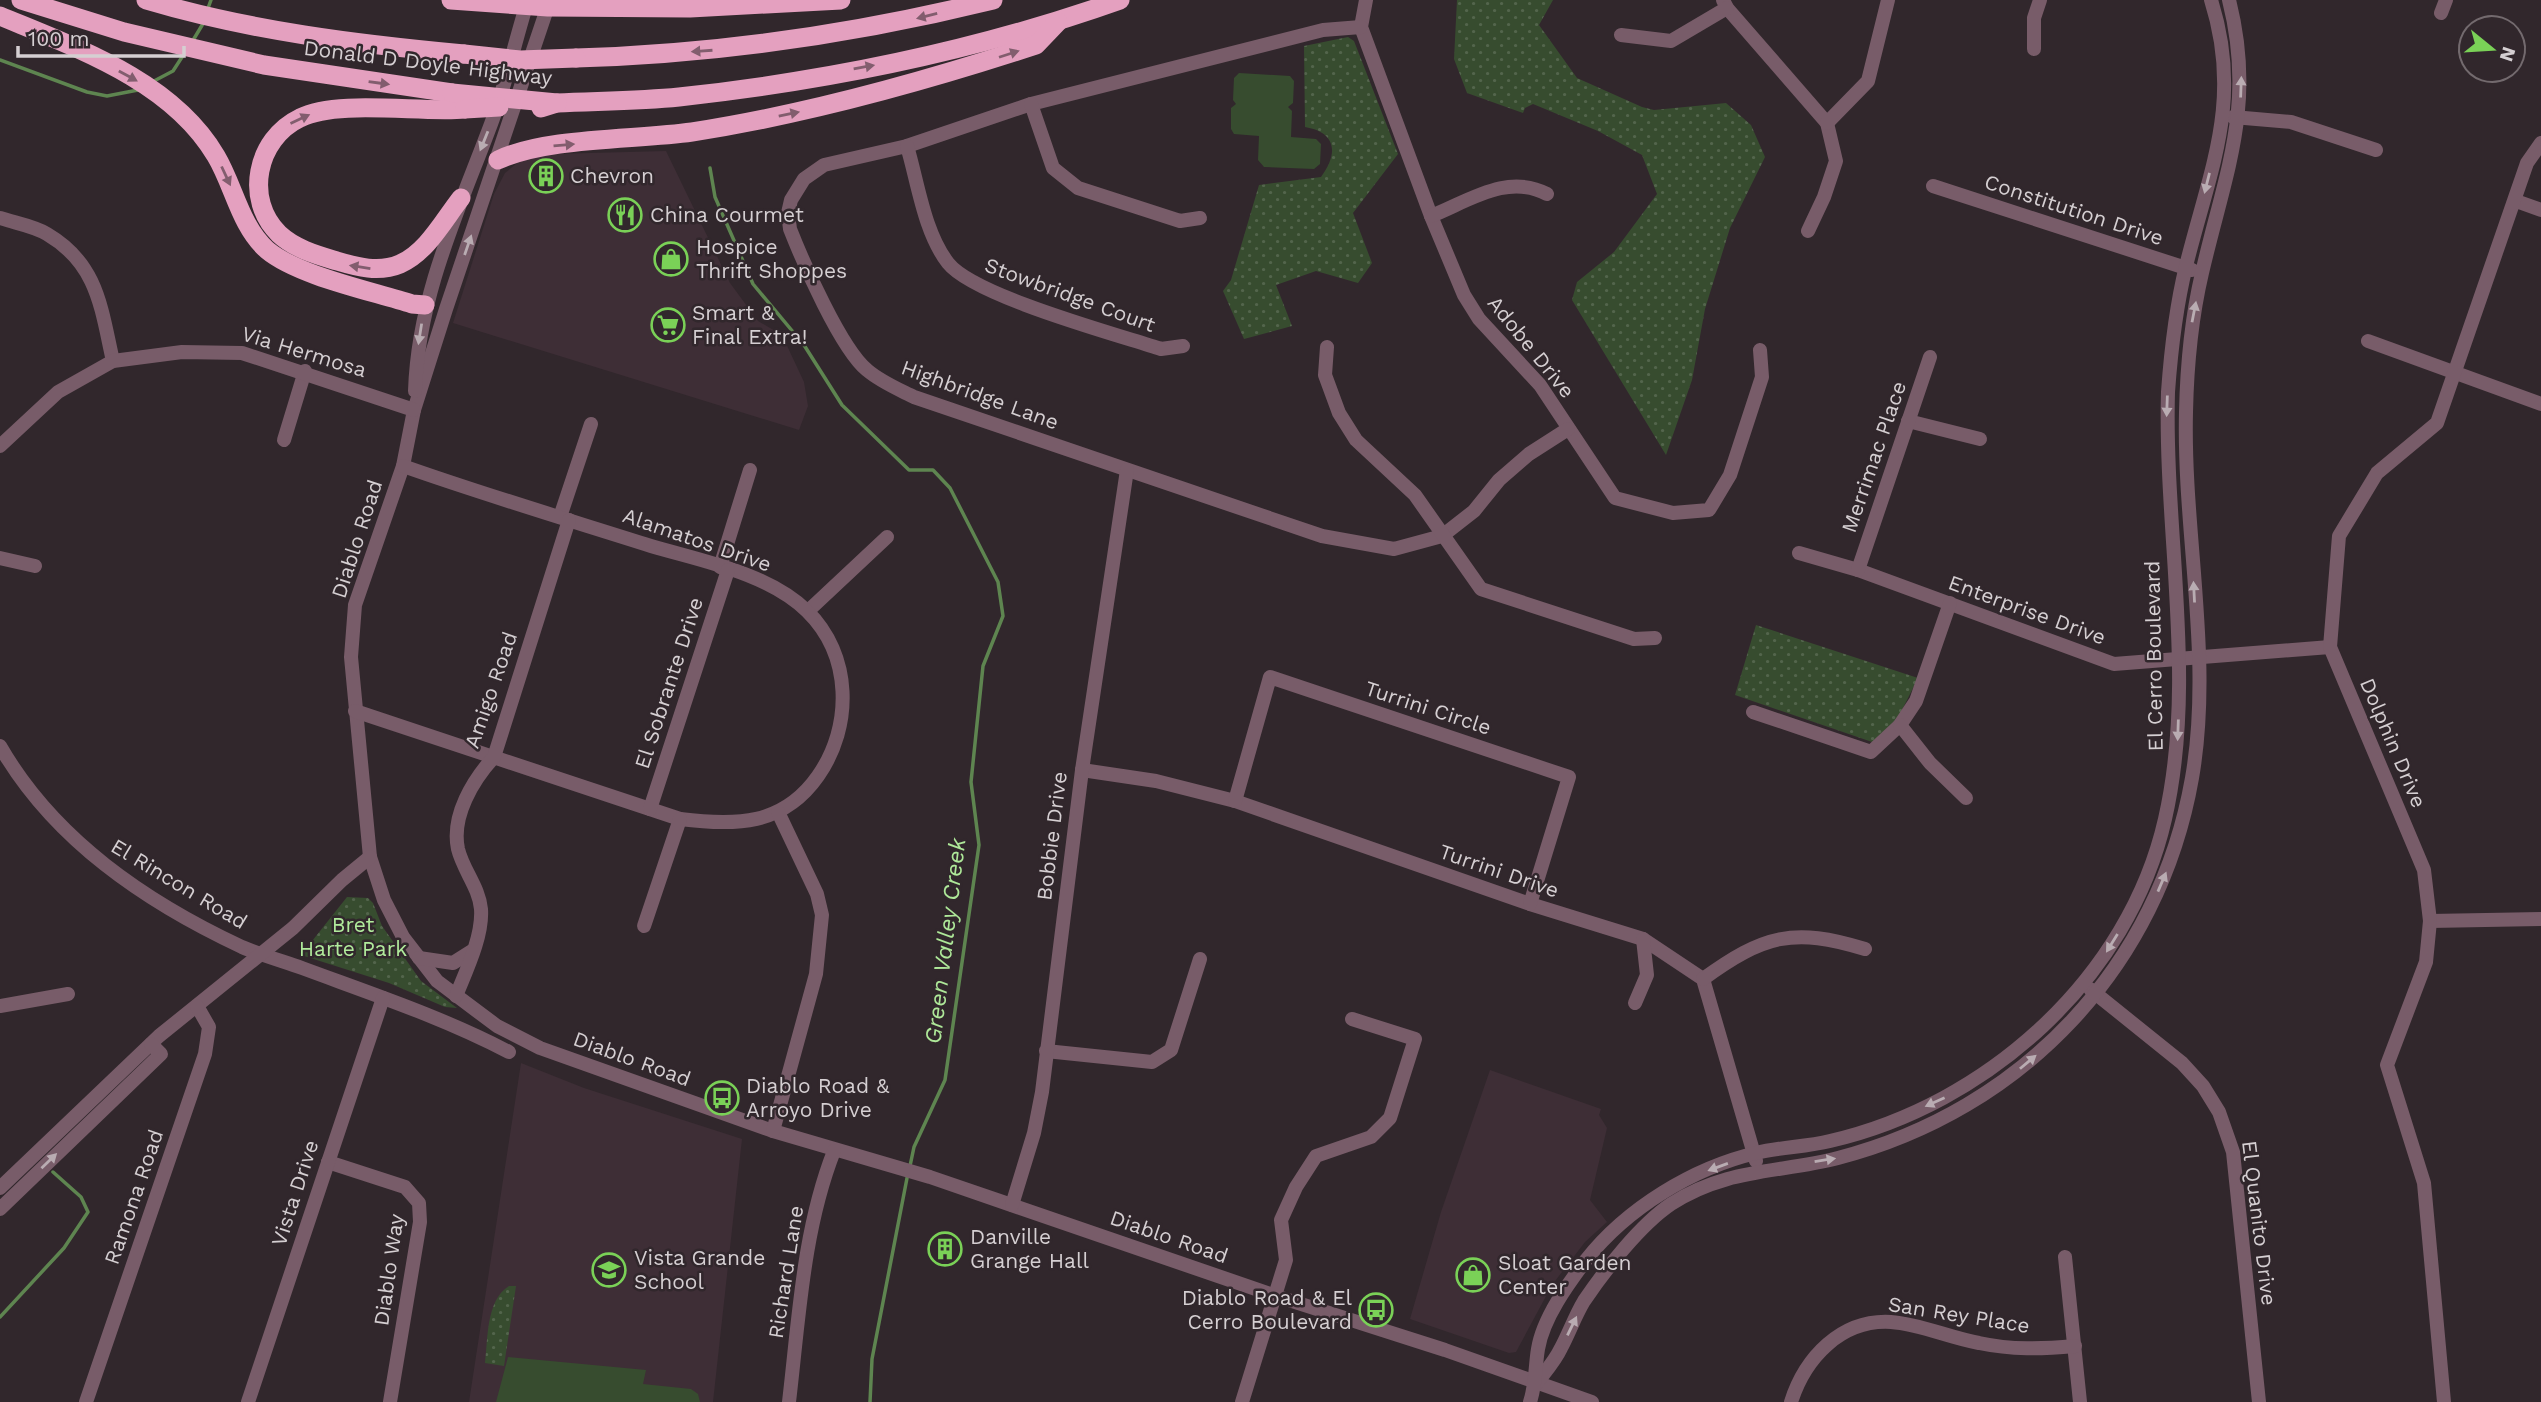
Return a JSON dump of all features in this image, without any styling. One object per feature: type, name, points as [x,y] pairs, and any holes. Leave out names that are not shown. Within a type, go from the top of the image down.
[{"type":"highway","name":"Donald D Doyle Highway","points":[[22,0],[124,32],[264,65],[548,105],[676,97],[742,89],[912,58],[1058,22],[1119,0]]},
{"type":"highway","points":[[451,0],[690,8],[841,0]]},
{"type":"highway","name":"Donald D Doyle Highway","points":[[150,1],[268,29],[365,45],[520,60],[711,51],[813,39],[907,21],[993,0]]},
{"type":"highway","points":[[0,16],[144,85],[188,120],[216,156],[244,217],[267,250],[300,268],[412,304],[425,305]]},
{"type":"highway","points":[[498,160],[527,149],[690,132],[853,100],[1036,45],[1058,22]]},
{"type":"highway","points":[[461,198],[424,246],[412,257],[398,265],[368,269],[303,250],[281,236],[262,209],[259,178],[261,164],[271,143],[287,125],[301,117],[334,110],[548,105]]},
{"type":"street","points":[[1361,27],[1366,0]]},
{"type":"street","points":[[1827,123],[1868,81],[1888,0]]},
{"type":"street","points":[[2034,49],[2034,18],[2040,0]]},
{"type":"street","name":"El Cerro Boulevard","points":[[1536,1384],[1542,1331],[1562,1296],[1594,1251],[1632,1216],[1696,1175],[1755,1153],[1831,1141],[1891,1122],[1957,1092],[2041,1028],[2083,984],[2125,921],[2158,846],[2176,762],[2178,661],[2167,430],[2170,353],[2185,269],[2224,117],[2225,65],[2211,0]]},
{"type":"street","name":"El Cerro Boulevard","points":[[1536,1384],[1559,1353],[1583,1304],[1616,1259],[1671,1204],[1712,1183],[1758,1170],[1835,1159],[1897,1139],[1966,1108],[2053,1041],[2096,993],[2127,951],[2153,903],[2182,825],[2196,743],[2198,660],[2186,429],[2188,351],[2202,273],[2233,156],[2240,117],[2242,75],[2237,29],[2229,0]]},
{"type":"street","name":"Diablo Road","points":[[414,410],[416,363],[425,305],[461,198],[492,122],[527,3]]},
{"type":"street","name":"Diablo Road","points":[[549,3],[446,309],[414,410],[403,466],[355,605],[351,657],[370,858],[384,900],[403,937],[437,981],[497,1026],[540,1048],[773,1131],[930,1177],[1592,1402]]},
{"type":"street","points":[[1621,35],[1671,41],[1725,4],[1827,123],[1836,161],[1808,231]]},
{"type":"street","name":"Highbridge Lane","points":[[1361,27],[1323,30],[1031,104],[906,146],[824,165],[804,179],[791,200],[788,213],[793,236],[847,345],[866,369],[914,397],[1322,536],[1394,549],[1442,536],[1474,511],[1509,471],[1568,429]]},
{"type":"street","name":"Adobe Drive","points":[[1361,27],[1431,216],[1464,295],[1479,319],[1540,385],[1615,498],[1673,513],[1709,510],[1730,475],[1762,377],[1760,350]]},
{"type":"street","points":[[1031,104],[1053,168],[1078,188],[1181,221],[1200,218]]},
{"type":"street","points":[[2224,117],[2291,122],[2376,150]]},
{"type":"street","name":"Dolphin Drive","points":[[2444,1402],[2424,1182],[2387,1065],[2426,962],[2430,921],[2424,870],[2330,647],[2339,536],[2377,473],[2437,422],[2527,163],[2541,143]]},
{"type":"street","name":"Stowbridge Court","points":[[906,146],[934,239],[947,262],[959,274],[993,293],[1161,349],[1183,346]]},
{"type":"street","points":[[1431,216],[1504,185],[1534,187],[1547,194]]},
{"type":"street","name":"Constitution Drive","points":[[1933,187],[2202,273]]},
{"type":"street","points":[[2516,201],[2541,210]]},
{"type":"street","points":[[0,218],[46,233],[81,260],[98,299],[113,361]]},
{"type":"street","points":[[425,305],[446,309]]},
{"type":"street","points":[[2368,341],[2541,404]]},
{"type":"street","points":[[1327,347],[1325,375],[1339,413],[1356,440],[1415,495],[1481,589],[1634,639],[1655,638]]},
{"type":"street","name":"Via Hermosa","points":[[0,446],[58,392],[113,361],[147,355],[226,350],[306,371],[414,410]]},
{"type":"street","name":"Merrimac Place","points":[[1858,570],[1930,356]]},
{"type":"street","points":[[284,440],[306,371]]},
{"type":"street","points":[[1908,421],[1980,439]]},
{"type":"street","name":"Amigo Road","points":[[456,996],[472,951],[481,908],[458,849],[458,829],[475,778],[494,757],[591,424]]},
{"type":"street","name":"Alamatos Drive","points":[[355,711],[680,819],[722,824],[755,821],[778,812],[802,795],[832,755],[843,714],[842,680],[832,646],[808,611],[787,595],[724,569],[403,466]]},
{"type":"street","name":"El Sobrante Drive","points":[[650,809],[724,569],[750,470]]},
{"type":"street","name":"Bobbie Drive","points":[[1012,1205],[1034,1133],[1082,771],[1127,470]]},
{"type":"street","points":[[808,611],[887,537]]},
{"type":"street","name":"Enterprise Drive","points":[[1799,553],[1858,570],[2114,664],[2198,660],[2330,647]]},
{"type":"street","points":[[0,558],[36,566]]},
{"type":"street","points":[[1753,712],[1871,752],[1900,725],[1928,674],[1950,603]]},
{"type":"street","name":"Turrini Circle","points":[[1235,801],[1270,677],[1569,777],[1530,904]]},
{"type":"street","points":[[1900,725],[1930,763],[1966,798]]},
{"type":"street","name":"El Rincon Road","points":[[0,746],[35,798],[90,854],[135,887],[243,947],[454,1023],[509,1052]]},
{"type":"street","name":"Turrini Drive","points":[[1082,771],[1156,780],[1235,801],[1530,904],[1643,939],[1703,979]]},
{"type":"street","points":[[773,1131],[816,974],[822,915],[817,894],[778,812]]},
{"type":"street","points":[[644,926],[680,819]]},
{"type":"street","points":[[0,1188],[151,1044],[262,953],[370,858]]},
{"type":"street","points":[[2430,921],[2541,919]]},
{"type":"street","points":[[1758,1170],[1703,979],[1742,951],[1789,937],[1827,937],[1865,948]]},
{"type":"street","points":[[1635,1003],[1647,975],[1643,939]]},
{"type":"street","points":[[419,958],[453,963],[472,951]]},
{"type":"street","points":[[1046,1051],[1142,1062],[1162,1059],[1171,1050],[1200,959]]},
{"type":"street","name":"El Quanito Drive","points":[[2083,984],[2182,1063],[2203,1086],[2219,1112],[2233,1152],[2259,1402]]},
{"type":"street","points":[[0,1006],[68,994]]},
{"type":"street","name":"Vista Drive","points":[[248,1402],[383,998]]},
{"type":"street","name":"Ramona Road","points":[[86,1402],[205,1054],[209,1027],[197,1006]]},
{"type":"street","points":[[1241,1402],[1286,1260],[1281,1220],[1296,1186],[1316,1156],[1371,1137],[1390,1118],[1415,1039],[1352,1019]]},
{"type":"street","points":[[0,1209],[161,1054],[151,1044]]},
{"type":"street","name":"Richard Lane","points":[[789,1402],[810,1236],[820,1191],[834,1151]]},
{"type":"street","name":"Diablo Way","points":[[328,1162],[405,1188],[419,1203],[420,1222],[390,1402]]},
{"type":"street","points":[[2065,1257],[2080,1402]]},
{"type":"street","name":"San Rey Place","points":[[1791,1402],[1797,1383],[1815,1355],[1838,1335],[1863,1324],[1891,1322],[2016,1349],[2075,1346]]},
{"type":"street","points":[[1530,1402],[1536,1384]]},
{"type":"shaded area","points":[[666,151],[730,283],[758,321],[782,335],[804,382],[808,406],[799,430],[453,323],[494,194],[505,173],[522,159],[552,154]]},
{"type":"shaded area","name":"Vista Grande School","points":[[521,1063],[584,1088],[742,1139],[713,1402],[469,1402]]},
{"type":"shaded area","points":[[1490,1070],[1601,1109],[1599,1115],[1607,1128],[1590,1200],[1607,1222],[1585,1242],[1552,1285],[1516,1352],[1509,1353],[1410,1319],[1441,1212]]},
{"type":"green space","points":[[1457,0],[1553,0],[1539,25],[1577,78],[1654,110],[1726,103],[1751,125],[1765,157],[1730,228],[1705,309],[1692,380],[1666,455],[1572,300],[1577,282],[1614,252],[1657,194],[1642,155],[1598,131],[1533,104],[1525,108],[1523,113],[1467,93],[1454,59]]},
{"type":"green space","points":[[1348,37],[1354,41],[1398,154],[1353,213],[1372,263],[1358,283],[1316,271],[1276,285],[1292,326],[1244,339],[1223,291],[1231,280],[1259,185],[1321,177],[1332,152],[1328,139],[1323,134],[1305,127],[1304,46]]},
{"type":"green space","points":[[1239,73],[1290,76],[1294,81],[1293,103],[1288,107],[1292,111],[1291,137],[1316,139],[1321,144],[1320,164],[1314,169],[1264,167],[1258,160],[1259,136],[1234,134],[1231,129],[1231,108],[1236,104],[1233,100],[1234,78]]},
{"type":"green space","points":[[1756,625],[1918,678],[1894,726],[1875,743],[1735,695]]},
{"type":"green space","name":"Bret Harte Park","points":[[347,897],[368,898],[373,903],[382,926],[421,981],[457,1008],[445,1007],[389,983],[301,955]]},
{"type":"green space","points":[[509,1286],[516,1286],[504,1366],[485,1363],[492,1310],[501,1292]]},
{"type":"green space","points":[[508,1357],[646,1370],[643,1384],[691,1389],[698,1394],[700,1402],[496,1402]]},
{"type":"waterway","points":[[207,11],[211,0]]},
{"type":"waterway","points":[[192,42],[204,22]]},
{"type":"waterway","points":[[154,81],[173,71],[184,54]]},
{"type":"waterway","points":[[0,60],[87,92],[107,96],[138,90]]},
{"type":"waterway","name":"Green Valley Creek","points":[[710,168],[715,197],[753,284],[804,345],[842,405],[909,470],[933,470],[950,488],[998,582],[1003,616],[983,666],[971,782],[979,845],[945,1080],[914,1147],[910,1166]]},
{"type":"waterway","points":[[0,1317],[64,1248],[88,1212],[81,1197],[53,1172]]},
{"type":"waterway","name":"Green Valley Creek","points":[[870,1402],[872,1359],[908,1173]]},
{"type":"place","name":"Chevron","points":[[546,176]]},
{"type":"place","name":"China Courmet","points":[[625,215]]},
{"type":"place","name":"Hospice Thrift Shoppes","points":[[671,259]]},
{"type":"place","name":"Smart & Final Extra!","points":[[668,325]]},
{"type":"place","name":"Diablo Road & Arroyo Drive","points":[[722,1098]]},
{"type":"place","name":"Danville Grange Hall","points":[[945,1249]]},
{"type":"place","name":"Vista Grande School","points":[[609,1270]]},
{"type":"place","name":"Sloat Garden Center","points":[[1473,1275]]},
{"type":"place","name":"Diablo Road & El Cerro Boulevard","points":[[1376,1310]]}]
